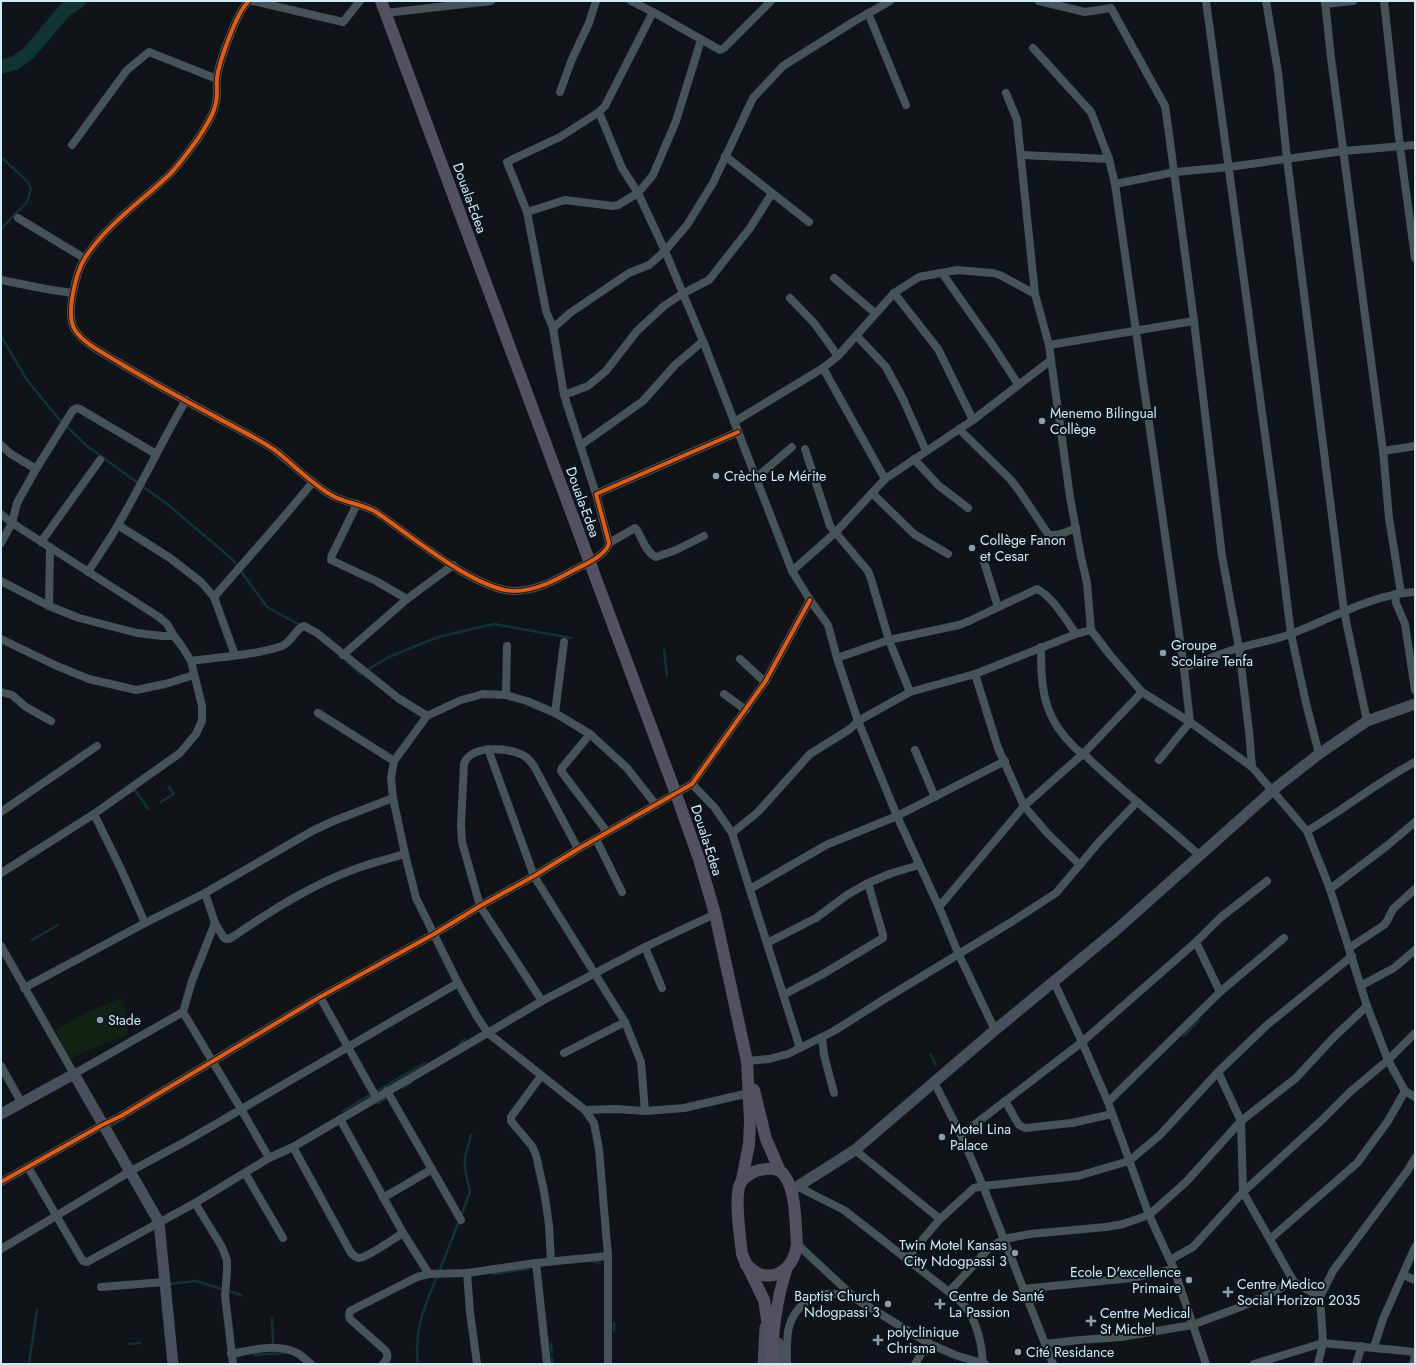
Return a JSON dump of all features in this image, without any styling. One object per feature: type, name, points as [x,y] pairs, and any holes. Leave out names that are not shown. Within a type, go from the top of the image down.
[{"type":"highway","name":"Douala-Edea","points":[[381,1],[699,859],[715,914],[747,1064]]},
{"type":"highway","points":[[747,1064],[750,1121],[749,1144],[742,1180],[737,1196],[742,1254],[771,1312]]},
{"type":"highway","points":[[746,1264],[761,1275],[777,1274],[787,1267],[794,1258],[797,1244],[796,1189],[780,1171],[766,1139],[747,1064]]},
{"type":"highway","points":[[742,1180],[752,1173],[763,1169],[780,1171]]},
{"type":"highway","points":[[772,1358],[771,1312],[787,1267]]},
{"type":"main road","points":[[796,1189],[856,1150],[1200,856],[1272,790],[1319,754],[1367,721],[1415,704]]},
{"type":"main road","points":[[1,1114],[74,1074],[159,1222],[173,1364]]},
{"type":"main road","points":[[763,1364],[771,1312]]},
{"type":"main road","points":[[771,1312],[778,1364]]},
{"type":"street","points":[[249,1],[245,4],[238,16],[220,62],[217,79],[216,103],[198,138],[184,158],[169,174],[114,223],[96,242],[84,258],[72,293],[70,318],[74,329],[80,336],[104,354],[274,450],[313,482],[335,497],[374,511],[452,565],[485,584],[501,589],[515,591],[533,588],[549,583],[589,562],[606,550],[609,543],[635,528],[648,551],[656,557],[676,550],[704,536]]},
{"type":"street","points":[[253,1],[343,22],[360,1]]},
{"type":"street","points":[[385,13],[470,2],[491,1]]},
{"type":"street","points":[[560,92],[572,58],[596,1]]},
{"type":"street","points":[[631,1],[720,50],[724,48],[771,1]]},
{"type":"street","points":[[553,328],[570,312],[629,273],[649,265],[665,251],[687,225],[712,183],[752,98],[783,66],[890,1]]},
{"type":"street","points":[[1039,1],[1085,12],[1111,4],[1165,106],[1194,321],[1222,556],[1239,648],[1250,731],[1252,767]]},
{"type":"street","points":[[1206,1],[1278,530],[1290,634],[1319,754]]},
{"type":"street","points":[[1266,1],[1278,72],[1287,159],[1344,612],[1367,721]]},
{"type":"street","points":[[1353,1],[1325,2],[1343,151],[1383,451],[1398,593],[1396,603],[1405,624],[1415,690]]},
{"type":"street","points":[[1384,1],[1400,147],[1415,258]]},
{"type":"street","points":[[609,543],[596,494],[564,395],[553,328],[546,311],[527,212],[507,162],[560,137],[599,112],[605,106],[653,12]]},
{"type":"street","points":[[868,13],[906,105]]},
{"type":"street","points":[[527,212],[565,200],[618,205],[638,193],[653,175],[676,122],[701,40]]},
{"type":"street","points":[[1033,48],[1091,112],[1109,158],[1115,184],[1184,668],[1190,722],[1159,760]]},
{"type":"street","points":[[72,145],[127,70],[149,52],[217,79]]},
{"type":"street","points":[[1006,93],[1017,120],[1035,294],[1049,345],[1076,528],[1087,583],[1092,630],[1110,655],[1142,692],[1190,722],[1252,767],[1307,831],[1330,890],[1368,1006],[1388,1060],[1405,1091],[1415,1097]]},
{"type":"street","points":[[599,112],[622,168],[638,193],[665,251],[703,341],[792,571],[828,625],[837,658],[858,721],[897,816],[918,865],[940,907],[959,955],[995,1030]]},
{"type":"street","points":[[1115,184],[1175,172],[1229,167],[1343,151],[1415,145]]},
{"type":"street","points":[[1021,155],[1109,158]]},
{"type":"street","points":[[725,156],[809,222]]},
{"type":"street","points":[[564,395],[588,386],[606,371],[637,330],[664,306],[715,275],[750,228],[772,193]]},
{"type":"street","points":[[18,218],[84,258]]},
{"type":"street","points":[[734,422],[823,368],[838,356],[857,336],[894,293],[919,277],[957,270],[993,273],[1000,275],[1035,294]]},
{"type":"street","points":[[942,273],[1018,384]]},
{"type":"street","points":[[834,278],[875,314]]},
{"type":"street","points":[[1,280],[72,293]]},
{"type":"street","points":[[894,293],[938,349],[973,420]]},
{"type":"street","points":[[790,298],[814,323],[838,356]]},
{"type":"street","points":[[1049,345],[1194,321]]},
{"type":"street","points":[[857,336],[886,367],[903,399],[926,451]]},
{"type":"street","points":[[580,445],[643,401],[675,365],[703,341]]},
{"type":"street","points":[[792,571],[836,532],[885,479],[973,420],[1051,360]]},
{"type":"street","points":[[823,368],[885,479]]},
{"type":"street","points":[[88,572],[118,525],[186,400]]},
{"type":"street","points":[[1,543],[12,523],[17,503],[36,469],[70,413],[77,408],[118,430],[156,454]]},
{"type":"street","points":[[960,429],[1011,480],[1050,536],[1055,536],[1076,528]]},
{"type":"street","points":[[596,494],[738,432]]},
{"type":"street","points":[[1,445],[11,454],[36,469]]},
{"type":"street","points":[[1383,451],[1415,446]]},
{"type":"street","points":[[756,478],[792,447]]},
{"type":"street","points":[[805,449],[830,526],[868,571],[889,640],[910,692]]},
{"type":"street","points":[[914,459],[938,485],[968,508]]},
{"type":"street","points":[[41,542],[100,460]]},
{"type":"street","points":[[214,597],[313,482]]},
{"type":"street","points":[[872,493],[914,534],[948,554]]},
{"type":"street","points":[[357,504],[331,560],[376,581],[407,599]]},
{"type":"street","points":[[1,514],[12,523],[159,617],[167,624],[190,661],[202,706],[202,721],[196,734],[180,753],[94,814],[1,873]]},
{"type":"street","points":[[118,525],[170,558],[201,582],[214,597],[235,656]]},
{"type":"street","points":[[49,606],[50,547]]},
{"type":"street","points":[[984,562],[998,607]]},
{"type":"street","points":[[343,655],[407,599],[452,565]]},
{"type":"street","points":[[1,581],[49,606],[79,618],[137,633],[174,636]]},
{"type":"street","points":[[837,658],[889,640],[959,625],[1037,589],[1042,591],[1050,599],[1076,634]]},
{"type":"street","points":[[1184,668],[1239,648],[1290,634],[1344,612],[1398,593],[1415,592]]},
{"type":"street","points":[[1,1182],[147,1101],[211,1061],[320,997],[434,934],[607,832],[692,784],[765,682],[810,600]]},
{"type":"street","points":[[190,661],[235,656],[275,648],[284,645],[292,639],[299,628],[304,626],[318,633],[343,655],[398,698],[428,716]]},
{"type":"street","points":[[732,834],[758,812],[810,754],[845,732],[858,721],[910,692],[975,674],[1041,647],[1076,634],[1092,630]]},
{"type":"street","points":[[1,640],[57,666],[83,676],[136,690],[166,684],[194,675]]},
{"type":"street","points":[[555,713],[564,642]]},
{"type":"street","points":[[506,695],[507,646]]},
{"type":"street","points":[[1041,647],[1041,678],[1048,710],[1065,737],[1076,749],[1084,753],[1137,802],[1200,856]]},
{"type":"street","points":[[740,659],[765,682]]},
{"type":"street","points":[[975,674],[994,735],[1024,806],[1048,834],[1080,865]]},
{"type":"street","points":[[1,692],[12,695],[26,707],[51,721]]},
{"type":"street","points":[[940,907],[1024,806],[1084,753],[1142,692]]},
{"type":"street","points":[[608,1364],[608,1256],[597,1134],[594,1123],[585,1110],[488,1033],[476,1015],[416,898],[393,798],[391,778],[394,762],[428,716],[461,700],[483,694],[506,695],[527,701],[555,713],[590,734],[627,768],[656,805]]},
{"type":"street","points":[[724,694],[746,710]]},
{"type":"street","points":[[318,713],[394,762]]},
{"type":"street","points":[[590,734],[561,771],[607,832]]},
{"type":"street","points":[[1,812],[97,746]]},
{"type":"street","points":[[488,749],[534,876],[625,1022],[633,1040],[641,1062],[645,1111]]},
{"type":"street","points":[[542,1001],[480,906],[462,842],[461,825],[464,764],[466,759],[488,749],[504,749],[523,755],[529,759],[578,849]]},
{"type":"street","points":[[915,750],[935,797]]},
{"type":"street","points":[[750,889],[826,845],[897,816],[1005,762]]},
{"type":"street","points":[[1307,831],[1333,816],[1390,776],[1415,762]]},
{"type":"street","points":[[692,784],[715,808],[732,834],[800,1048]]},
{"type":"street","points":[[24,988],[145,923],[205,893],[314,830],[393,798]]},
{"type":"street","points":[[747,1064],[778,1057],[834,1031],[959,955],[1056,893],[1099,842],[1137,802]]},
{"type":"street","points":[[94,814],[145,923]]},
{"type":"street","points":[[1330,890],[1415,822]]},
{"type":"street","points":[[596,839],[622,892]]},
{"type":"street","points":[[205,893],[216,923],[224,938],[227,939],[320,884],[355,869],[405,854]]},
{"type":"street","points":[[767,943],[816,918],[847,895],[868,883],[892,873],[918,865]]},
{"type":"street","points":[[961,1135],[1082,1042],[1196,942],[1220,918],[1267,881]]},
{"type":"street","points":[[783,995],[823,974],[883,938],[868,883]]},
{"type":"street","points":[[1349,948],[1384,925],[1393,909],[1415,889]]},
{"type":"street","points":[[28,1167],[81,1258],[83,1261],[87,1262],[195,1203],[269,1158],[293,1147],[542,1001],[645,947],[715,914]]},
{"type":"street","points":[[1,946],[4,960],[24,988],[74,1074],[183,1012],[192,981],[216,923]]},
{"type":"street","points":[[1108,1102],[1220,992],[1284,938]]},
{"type":"street","points":[[1196,942],[1220,992]]},
{"type":"street","points":[[645,947],[662,988]]},
{"type":"street","points":[[1362,985],[1394,968],[1415,950]]},
{"type":"street","points":[[906,1259],[940,1219],[974,1188],[1078,1176],[1129,1161],[1160,1135],[1218,1072],[1271,1021],[1352,956]]},
{"type":"street","points":[[1,1249],[129,1172],[190,1140],[458,982]]},
{"type":"street","points":[[1054,982],[1108,1102],[1149,1215],[1174,1269],[1206,1364]]},
{"type":"street","points":[[320,997],[376,1098]]},
{"type":"street","points":[[949,1292],[989,1248],[1004,1239],[1030,1234],[1106,1227],[1123,1224],[1149,1215],[1186,1182],[1241,1121],[1296,1078],[1334,1037],[1368,1006]]},
{"type":"street","points":[[183,1012],[269,1158]]},
{"type":"street","points":[[564,1053],[625,1022]]},
{"type":"street","points":[[1170,1260],[1193,1247],[1243,1192],[1321,1121],[1350,1092],[1388,1060],[1415,1033]]},
{"type":"street","points":[[822,1037],[824,1054],[834,1093]]},
{"type":"street","points":[[1,1066],[22,1102]]},
{"type":"street","points":[[1218,1072],[1241,1121],[1243,1192],[1294,1282],[1320,1297]]},
{"type":"street","points":[[541,1076],[511,1117],[511,1121],[532,1146],[536,1155],[544,1191],[549,1225],[551,1261]]},
{"type":"street","points":[[934,1082],[961,1135],[983,1186],[1053,1364]]},
{"type":"street","points":[[387,1091],[460,1220]]},
{"type":"street","points":[[1270,1239],[1357,1163],[1388,1122],[1405,1091]]},
{"type":"street","points":[[585,1110],[616,1109],[645,1111],[684,1108],[749,1093]]},
{"type":"street","points":[[1004,1101],[1019,1125],[1025,1128],[1072,1124],[1112,1114]]},
{"type":"street","points":[[340,1119],[403,1233],[429,1274]]},
{"type":"street","points":[[293,1147],[351,1253],[356,1257],[360,1258],[368,1255],[403,1233]]},
{"type":"street","points":[[856,1150],[940,1219]]},
{"type":"street","points":[[1318,1364],[1323,1343],[1320,1297],[1333,1271],[1408,1170],[1415,1158]]},
{"type":"street","points":[[383,1198],[432,1169]]},
{"type":"street","points":[[245,1173],[283,1238]]},
{"type":"street","points":[[796,1189],[844,1210],[964,1305],[969,1312],[980,1341],[984,1364],[955,1355],[928,1344],[856,1299],[797,1244]]},
{"type":"street","points":[[195,1203],[222,1247],[227,1260],[225,1295],[232,1364]]},
{"type":"street","points":[[1374,1347],[1383,1319],[1415,1247]]},
{"type":"street","points":[[383,1364],[387,1360],[388,1355],[386,1351],[350,1319],[350,1311],[417,1277],[429,1274],[467,1273],[551,1261],[608,1256]]},
{"type":"street","points":[[536,1263],[547,1364]]},
{"type":"street","points":[[1023,1289],[1132,1278],[1174,1269]]},
{"type":"street","points":[[467,1273],[470,1312],[477,1364]]},
{"type":"street","points":[[1403,1275],[1415,1280]]},
{"type":"street","points":[[101,1287],[164,1282]]},
{"type":"street","points":[[1045,1344],[1121,1337],[1192,1325],[1243,1306],[1294,1282]]},
{"type":"street","points":[[787,1364],[788,1328],[795,1313],[801,1306],[817,1296],[826,1294],[835,1294],[856,1299]]},
{"type":"street","points":[[1254,1364],[1323,1343],[1415,1352]]},
{"type":"street","points":[[915,1364],[928,1344]]},
{"type":"street","points":[[1356,1364],[1362,1346]]},
{"type":"street","points":[[231,1354],[268,1347],[284,1348],[298,1354],[311,1364]]},
{"type":"street","points":[[1413,1364],[1415,1356]]},
{"type":"green space","name":"Stade","points":[[123,998],[128,1034],[70,1058],[55,1030],[91,1010]]},
{"type":"waterway","points":[[1,67],[15,63],[28,54],[65,10],[79,1]]},
{"type":"waterway","points":[[1,157],[27,181],[31,189],[27,202],[1,229]]},
{"type":"waterway","points":[[1,336],[27,380],[58,418],[87,446],[167,504],[232,559],[267,607],[300,625]]},
{"type":"waterway","points":[[348,662],[360,674],[389,657],[438,637],[494,624],[571,638]]},
{"type":"waterway","points":[[664,650],[667,676]]},
{"type":"waterway","points":[[161,802],[174,794],[169,787]]},
{"type":"waterway","points":[[133,791],[135,790],[148,809]]},
{"type":"waterway","points":[[32,940],[58,925]]},
{"type":"waterway","points":[[1183,1036],[1199,1020]]},
{"type":"waterway","points":[[459,1045],[465,1039]]},
{"type":"waterway","points":[[930,1054],[936,1065]]},
{"type":"waterway","points":[[343,1111],[425,1063]]},
{"type":"waterway","points":[[402,1088],[411,1083]]},
{"type":"waterway","points":[[378,1103],[385,1099]]},
{"type":"waterway","points":[[109,1127],[124,1119]]},
{"type":"waterway","points":[[461,1216],[470,1192],[465,1169],[465,1157],[471,1135]]},
{"type":"waterway","points":[[439,1272],[459,1221]]},
{"type":"waterway","points":[[594,1262],[600,1264]]},
{"type":"waterway","points":[[493,1274],[528,1269]]},
{"type":"waterway","points":[[418,1364],[417,1340],[421,1319],[437,1276]]},
{"type":"waterway","points":[[169,1284],[196,1281],[241,1295]]},
{"type":"waterway","points":[[29,1364],[37,1310]]},
{"type":"waterway","points":[[272,1318],[273,1344]]},
{"type":"waterway","points":[[614,1323],[614,1331]]},
{"type":"waterway","points":[[129,1344],[140,1343]]},
{"type":"waterway","points":[[551,1344],[552,1353]]},
{"type":"waterway","points":[[254,1355],[286,1353]]},
{"type":"waterway","points":[[552,1357],[553,1364]]},
{"type":"cycle path","points":[[249,1],[239,15],[225,49],[218,71],[215,107],[203,131],[173,171],[104,234],[89,252],[82,264],[75,283],[71,304],[71,314],[72,323],[75,330],[83,339],[101,352],[152,382],[266,444],[333,496],[376,512],[443,559],[481,581],[498,588],[514,591],[522,591],[538,587],[553,581],[589,562],[604,552],[609,543],[596,494],[738,432]]},
{"type":"cycle path","points":[[1,1182],[102,1125],[121,1116],[320,997],[434,934],[692,784],[765,682],[810,600]]},
{"type":"place","name":"Menemo Bilingual Collège","points":[[1042,421]]},
{"type":"place","name":"Crèche Le Mérite","points":[[716,476]]},
{"type":"place","name":"Collège Fanon et Cesar","points":[[972,548]]},
{"type":"place","name":"Groupe Scolaire Tenfa","points":[[1163,653]]},
{"type":"place","name":"Stade","points":[[100,1020]]},
{"type":"place","name":"Motel Lina Palace","points":[[942,1137]]},
{"type":"place","name":"Twin Motel Kansas City Ndogpassi 3","points":[[1015,1253]]},
{"type":"place","name":"Ecole D'excellence Primaire","points":[[1189,1280]]},
{"type":"place","name":"Centre Medico Social Horizon 2035","points":[[1228,1292]]},
{"type":"place","name":"Baptist Church Ndogpassi 3","points":[[888,1304]]},
{"type":"place","name":"Centre de Santé La Passion","points":[[940,1304]]},
{"type":"place","name":"Centre Medical St Michel","points":[[1091,1321]]},
{"type":"place","name":"polyclinique Chrisma","points":[[878,1340]]},
{"type":"place","name":"Cité Residance","points":[[1018,1352]]}]
